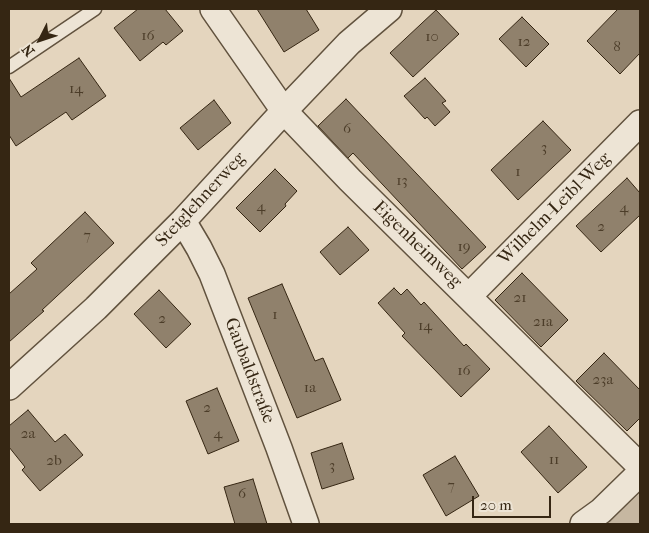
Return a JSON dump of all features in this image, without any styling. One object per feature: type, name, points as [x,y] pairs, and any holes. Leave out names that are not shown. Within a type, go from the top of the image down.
[{"type":"street","name":"Eigenheimweg","points":[[213,9],[284,111],[350,180],[640,466]]},
{"type":"street","name":"Steiglehnerweg","points":[[9,387],[96,308],[183,221],[349,43],[389,9]]},
{"type":"street","name":"Wilhelm-Leibl-Weg","points":[[469,296],[640,123]]},
{"type":"street","name":"Gaubaldstraße","points":[[183,221],[197,243],[212,274],[306,524]]},
{"type":"street","points":[[583,524],[601,510],[640,473]]},
{"type":"lane","points":[[9,67],[95,9]]},
{"type":"shaded area","points":[[640,493],[640,524],[605,524],[611,520]]},
{"type":"building","points":[[138,9],[165,9],[183,31],[166,45],[163,42],[140,61],[114,28]]},
{"type":"building","points":[[257,9],[306,9],[319,30],[284,52]]},
{"type":"building","points":[[618,9],[640,9],[640,53],[620,74],[587,41]]},
{"type":"building","points":[[436,10],[459,34],[413,77],[390,53]]},
{"type":"building","points":[[522,17],[549,44],[526,67],[499,39]]},
{"type":"building","points":[[79,58],[106,96],[72,120],[66,112],[16,146],[9,135],[9,78],[21,97]]},
{"type":"building","points":[[425,78],[446,101],[442,103],[450,112],[435,126],[427,117],[425,119],[404,96]]},
{"type":"building","points":[[346,99],[486,247],[462,269],[353,153],[348,158],[318,126]]},
{"type":"building","points":[[214,100],[231,123],[198,150],[180,128]]},
{"type":"building","points":[[543,121],[571,150],[518,200],[491,170]]},
{"type":"building","points":[[275,169],[297,191],[285,204],[286,206],[260,232],[236,208]]},
{"type":"building","points":[[627,178],[640,193],[640,215],[601,252],[576,226]]},
{"type":"building","points":[[85,212],[114,243],[9,342],[9,294],[37,269],[31,263]]},
{"type":"building","points":[[348,227],[369,250],[340,275],[320,252]]},
{"type":"building","points":[[522,273],[568,320],[541,347],[495,300]]},
{"type":"building","points":[[282,284],[315,361],[323,358],[341,400],[297,418],[248,298]]},
{"type":"building","points":[[394,288],[401,295],[407,289],[421,305],[424,302],[464,346],[466,344],[490,369],[461,397],[402,336],[405,333],[378,303]]},
{"type":"building","points":[[159,290],[191,324],[166,348],[134,314]]},
{"type":"building","points":[[604,353],[640,390],[640,418],[627,431],[576,381]]},
{"type":"building","points":[[217,388],[239,441],[208,454],[186,401]]},
{"type":"building","points":[[28,410],[55,442],[65,434],[83,455],[40,491],[22,470],[25,467],[9,447],[9,426]]},
{"type":"building","points":[[549,426],[587,467],[558,493],[521,452]]},
{"type":"building","points":[[342,443],[354,479],[322,489],[311,453]]},
{"type":"building","points":[[455,456],[479,496],[446,516],[423,475]]},
{"type":"building","points":[[253,479],[267,524],[235,524],[224,487]]}]
